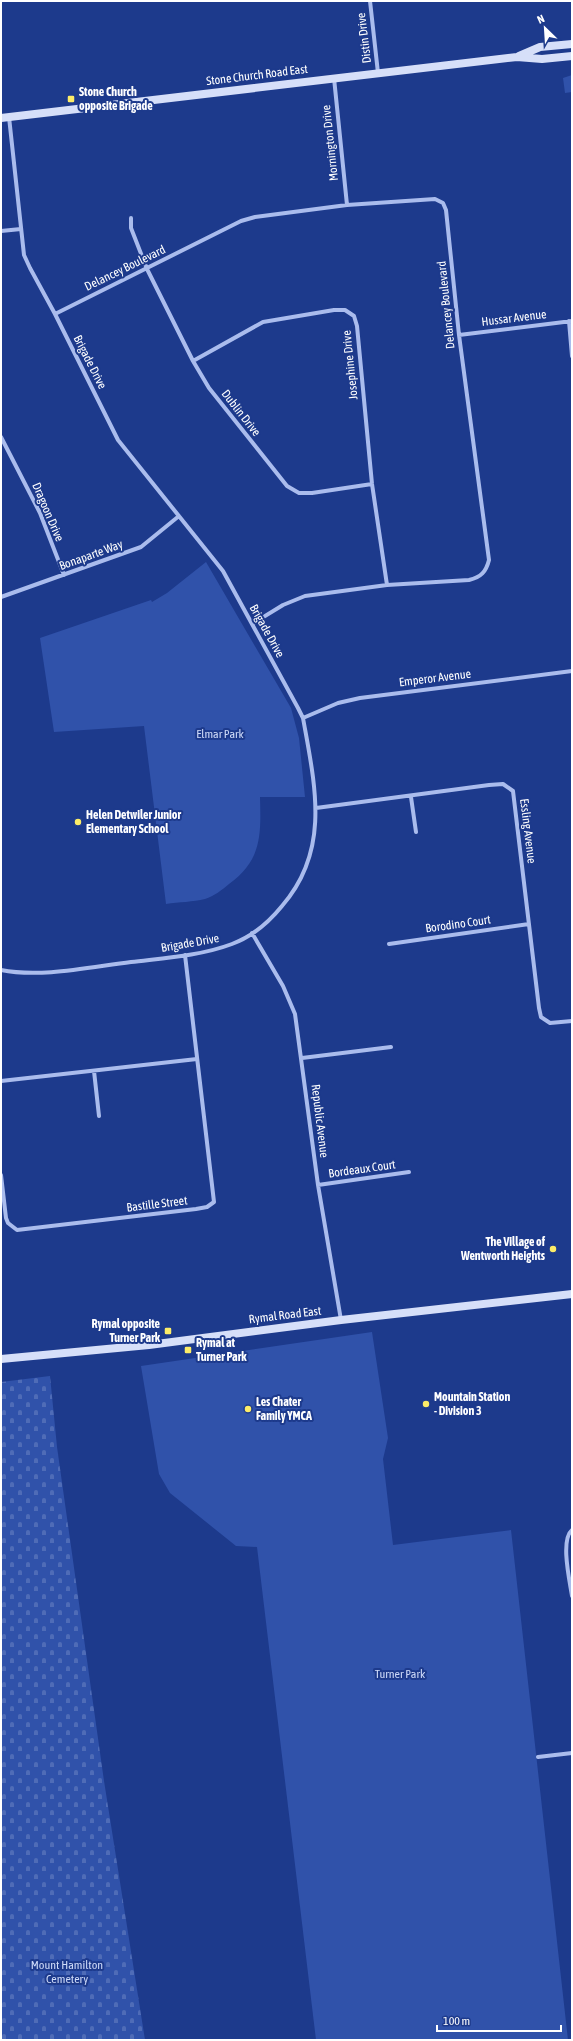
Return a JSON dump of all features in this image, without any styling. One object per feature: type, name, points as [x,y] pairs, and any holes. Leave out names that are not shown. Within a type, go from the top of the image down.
[{"type":"main road","name":"Stone Church Road East","points":[[516,57],[540,47],[572,44]]},
{"type":"main road","name":"Stone Church Road East","points":[[5,118],[516,57],[542,59],[572,56]]},
{"type":"main road","name":"Rymal Road East","points":[[1,1359],[149,1345],[341,1320],[572,1294]]},
{"type":"street","name":"Distin Drive","points":[[370,1],[378,73]]},
{"type":"street","name":"Mornington Drive","points":[[334,78],[347,205]]},
{"type":"street","name":"Brigade Drive","points":[[1,970],[24,973],[61,970],[185,955],[234,944],[252,933],[278,911],[290,897],[302,878],[309,861],[316,828],[316,808],[303,718],[219,565],[118,440],[24,255],[5,118]]},
{"type":"street","name":"Delancey Boulevard","points":[[55,314],[148,269],[241,221],[255,217],[347,205],[434,199],[443,203],[446,210],[459,335],[489,560],[487,571],[478,578],[469,580],[387,585],[305,596],[283,605],[252,624]]},
{"type":"street","name":"Dublin Drive","points":[[131,218],[131,228],[148,269],[193,361],[220,405],[287,486],[299,493],[312,493],[372,484]]},
{"type":"street","points":[[1,231],[21,229]]},
{"type":"street","name":"Josephine Drive","points":[[193,361],[263,322],[334,310],[345,310],[354,316],[357,326],[372,484],[387,585]]},
{"type":"street","points":[[570,321],[572,356]]},
{"type":"street","name":"Hussar Avenue","points":[[459,335],[570,321]]},
{"type":"street","name":"Dragoon Drive","points":[[1,437],[40,513],[64,575]]},
{"type":"street","name":"Bonaparte Way","points":[[1,597],[141,547],[179,516]]},
{"type":"street","name":"Emperor Avenue","points":[[303,718],[332,705],[360,698],[572,671]]},
{"type":"street","name":"Essling Avenue","points":[[316,808],[503,784],[513,791],[541,1017],[550,1023],[572,1021]]},
{"type":"street","points":[[411,797],[416,832]]},
{"type":"street","name":"Borodino Court","points":[[389,944],[529,924]]},
{"type":"street","name":"Republic Avenue","points":[[252,933],[290,1000],[295,1014],[318,1185],[341,1320]]},
{"type":"street","name":"Bastille Street","points":[[1,1175],[6,1218],[8,1223],[17,1230],[207,1207],[214,1202],[185,955]]},
{"type":"street","points":[[302,1058],[391,1047]]},
{"type":"street","points":[[1,1081],[197,1059]]},
{"type":"street","points":[[94,1071],[99,1116]]},
{"type":"street","name":"Bordeaux Court","points":[[318,1185],[408,1172]]},
{"type":"street","points":[[572,1530],[567,1536],[566,1546],[572,1596]]},
{"type":"street","points":[[538,1757],[572,1753]]},
{"type":"green space","points":[[572,75],[572,92],[565,93],[563,78]]},
{"type":"green space","name":"Elmar Park","points":[[206,562],[291,708],[299,738],[305,797],[260,797],[259,835],[254,856],[248,866],[240,875],[215,895],[196,901],[166,904],[144,726],[54,732],[40,638],[151,600],[152,602],[167,593]]},
{"type":"green space","name":"Turner Park","points":[[372,1332],[388,1438],[383,1459],[393,1545],[511,1530],[568,2040],[316,2040],[257,1547],[236,1546],[170,1493],[159,1474],[141,1366]]},
{"type":"green space","name":"Mount Hamilton Cemetery","points":[[50,1376],[57,1447],[104,1781],[145,2040],[1,2040],[1,1382]]},
{"type":"place","name":"Stone Church opposite Brigade","points":[[71,99]]},
{"type":"place","name":"Helen Detwiler Junior Elementary School","points":[[78,822]]},
{"type":"place","name":"The Village of Wentworth Heights","points":[[553,1249]]},
{"type":"place","name":"Rymal opposite Turner Park","points":[[168,1331]]},
{"type":"place","name":"Rymal at Turner Park","points":[[188,1350]]},
{"type":"place","name":"Mountain Station - Division 3","points":[[426,1404]]},
{"type":"place","name":"Les Chater Family YMCA","points":[[248,1409]]}]
